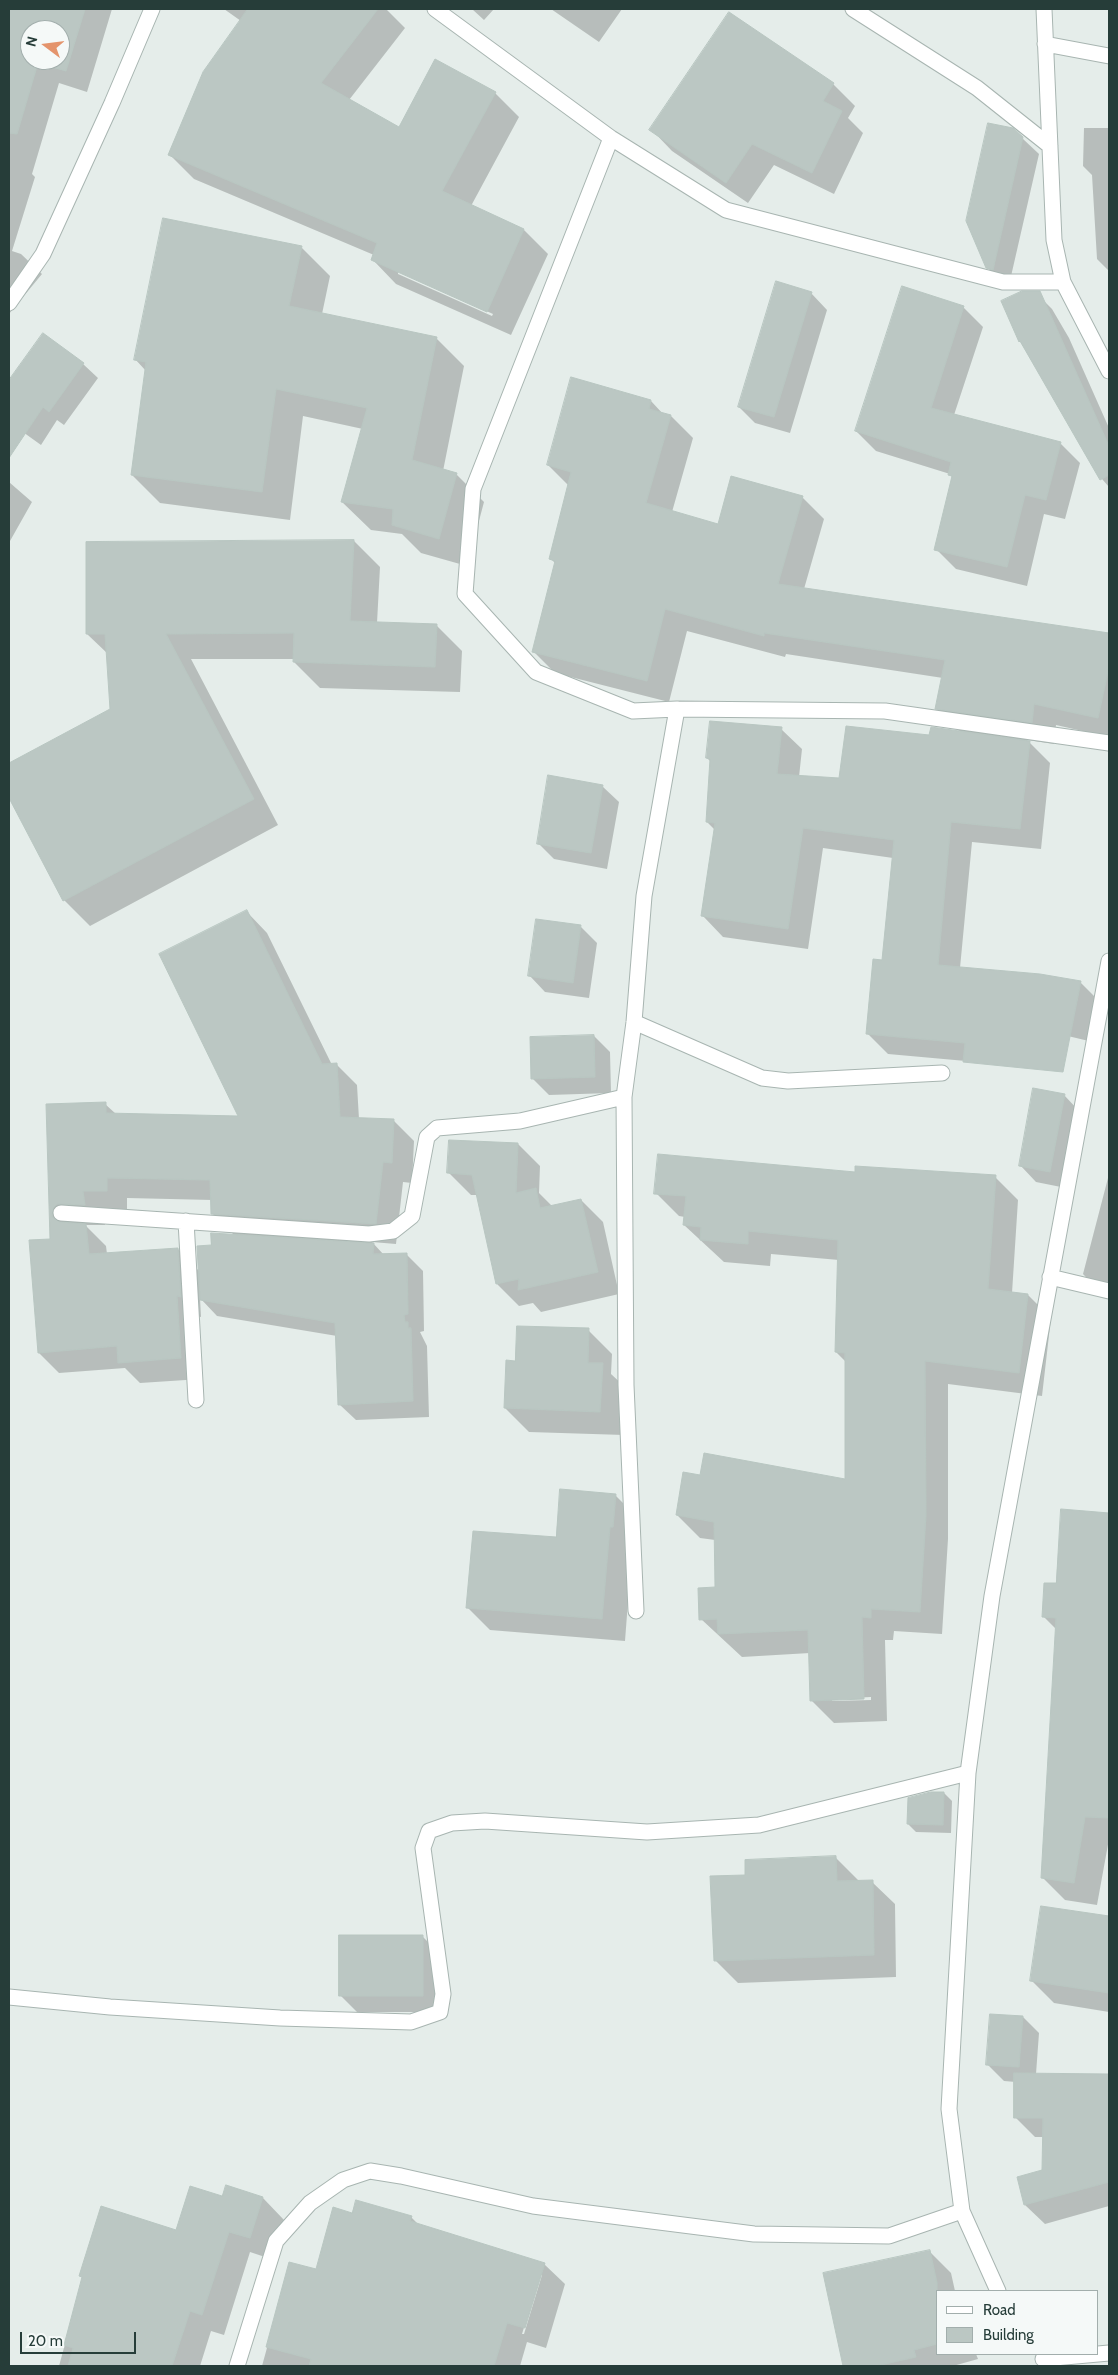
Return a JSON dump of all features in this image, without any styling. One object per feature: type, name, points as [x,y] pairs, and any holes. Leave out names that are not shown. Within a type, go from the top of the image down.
[{"type":"street","points":[[9,303],[43,254],[112,103],[152,9]]},
{"type":"street","points":[[435,9],[612,138],[726,210],[1003,282],[1063,282]]},
{"type":"street","points":[[853,9],[977,88],[1050,146]]},
{"type":"street","points":[[1044,9],[1054,240],[1063,282],[1109,372]]},
{"type":"street","points":[[1045,44],[1109,56]]},
{"type":"street","points":[[612,138],[473,489],[465,594],[536,672],[634,711],[677,709],[885,711],[1109,743]]},
{"type":"street","points":[[636,1611],[626,1385],[624,1098],[634,1022],[644,896],[677,709]]},
{"type":"street","points":[[998,2290],[962,2210],[950,2109],[968,1773],[992,1596],[1109,961]]},
{"type":"street","points":[[634,1022],[762,1078],[788,1081],[942,1073]]},
{"type":"street","points":[[61,1213],[369,1234],[393,1232],[412,1216],[427,1136],[437,1128],[520,1121],[624,1098]]},
{"type":"street","points":[[186,1221],[196,1400]]},
{"type":"street","points":[[1050,1277],[1109,1291]]},
{"type":"street","points":[[9,1997],[110,2007],[280,2018],[411,2022],[440,2012],[443,1994],[423,1848],[429,1831],[452,1823],[485,1821],[647,1832],[759,1825],[968,1773]]},
{"type":"street","points":[[237,2366],[276,2241],[310,2203],[343,2180],[370,2171],[401,2176],[532,2206],[754,2234],[889,2236],[962,2210]]},
{"type":"street","points":[[1044,2360],[1090,2355]]},
{"type":"building","points":[[9,9],[85,9],[70,58],[70,20],[20,20],[20,70],[36,70],[17,134],[9,133]]},
{"type":"building","points":[[248,9],[378,9],[321,83],[399,127],[435,59],[496,92],[442,191],[524,229],[487,312],[371,260],[377,243],[168,155],[203,72]]},
{"type":"building","points":[[729,12],[834,83],[823,101],[842,111],[812,173],[752,144],[726,183],[649,130]]},
{"type":"building","points":[[988,123],[1013,128],[1023,137],[993,270],[986,268],[966,221]]},
{"type":"building","points":[[163,218],[302,246],[289,306],[437,337],[412,460],[457,473],[439,539],[392,525],[393,509],[341,502],[367,408],[276,389],[262,492],[131,475],[146,362],[134,360]]},
{"type":"building","points":[[776,281],[812,292],[774,417],[738,407]]},
{"type":"building","points":[[902,286],[964,306],[931,408],[1061,442],[1046,500],[1025,495],[1007,567],[934,550],[952,476],[948,475],[951,462],[855,431]]},
{"type":"building","points":[[1022,291],[1040,291],[1109,446],[1109,475],[1100,480],[1019,342],[1001,301]]},
{"type":"building","points":[[43,333],[84,363],[49,412],[43,407],[9,458],[9,380]]},
{"type":"building","points":[[571,377],[651,400],[649,409],[671,415],[646,503],[718,524],[731,476],[803,496],[778,584],[1109,633],[1109,667],[1098,718],[1034,704],[1032,723],[935,709],[945,660],[764,633],[764,636],[665,609],[647,681],[532,652],[555,561],[549,559],[571,472],[547,465]]},
{"type":"building","points":[[354,540],[350,621],[437,624],[435,667],[293,662],[294,633],[166,634],[254,799],[63,901],[9,798],[9,763],[110,709],[105,634],[86,634],[86,542]]},
{"type":"building","points":[[710,721],[782,727],[777,774],[839,778],[846,726],[929,735],[931,727],[1030,741],[1020,829],[951,822],[938,965],[1040,974],[1081,981],[1063,1072],[963,1062],[965,1043],[866,1034],[873,959],[882,960],[894,840],[803,828],[788,929],[701,916],[715,823],[706,822],[710,759],[706,758]]},
{"type":"building","points":[[548,775],[603,785],[591,853],[537,844]]},
{"type":"building","points":[[247,910],[322,1064],[337,1063],[340,1117],[394,1119],[392,1163],[383,1162],[376,1224],[211,1214],[210,1180],[107,1178],[107,1191],[83,1191],[85,1205],[57,1204],[53,1208],[52,1217],[60,1222],[86,1224],[89,1254],[178,1248],[181,1297],[177,1296],[181,1358],[118,1363],[117,1346],[38,1353],[29,1240],[50,1239],[46,1104],[106,1102],[106,1113],[238,1116],[159,954]]},
{"type":"building","points":[[536,919],[581,925],[573,983],[528,976]]},
{"type":"building","points":[[594,1035],[595,1077],[531,1079],[530,1037]]},
{"type":"building","points":[[1033,1088],[1065,1094],[1050,1172],[1019,1166]]},
{"type":"building","points":[[449,1140],[518,1143],[516,1193],[536,1188],[540,1208],[581,1199],[598,1272],[518,1290],[519,1279],[496,1284],[472,1175],[447,1173]]},
{"type":"building","points":[[658,1154],[855,1172],[855,1166],[996,1175],[988,1289],[1028,1294],[1019,1373],[925,1361],[926,1515],[920,1612],[871,1609],[871,1618],[862,1617],[864,1699],[810,1701],[808,1630],[718,1634],[717,1619],[699,1620],[698,1588],[715,1587],[714,1522],[676,1515],[683,1472],[700,1475],[704,1453],[845,1479],[845,1353],[835,1352],[838,1240],[748,1231],[748,1244],[700,1240],[701,1227],[683,1225],[686,1196],[654,1194]]},
{"type":"building","points":[[211,1233],[374,1243],[373,1254],[407,1253],[408,1314],[404,1315],[405,1322],[408,1322],[408,1328],[411,1328],[413,1401],[338,1405],[335,1323],[200,1300],[197,1246],[211,1245]]},
{"type":"building","points":[[517,1326],[589,1328],[588,1363],[603,1363],[600,1412],[504,1408],[506,1360],[515,1361]]},
{"type":"building","points":[[560,1489],[616,1494],[613,1527],[610,1527],[602,1619],[466,1608],[473,1531],[556,1537]]},
{"type":"building","points":[[1061,1509],[1109,1513],[1109,1818],[1085,1817],[1074,1883],[1041,1878],[1056,1618],[1042,1617],[1044,1583],[1056,1583]]},
{"type":"building","points":[[931,1792],[944,1792],[943,1825],[907,1824],[908,1798]]},
{"type":"building","points":[[836,1856],[837,1881],[873,1880],[874,1955],[714,1961],[710,1876],[745,1875],[745,1860]]},
{"type":"building","points":[[1041,1906],[1109,1916],[1109,1993],[1030,1981]]},
{"type":"building","points":[[339,1935],[423,1935],[423,1996],[339,1996]]},
{"type":"building","points":[[990,2014],[1023,2016],[1019,2067],[986,2065]]},
{"type":"building","points":[[1014,2073],[1109,2074],[1109,2182],[1024,2205],[1017,2177],[1042,2170],[1043,2118],[1014,2118]]},
{"type":"building","points":[[226,2185],[263,2197],[250,2238],[229,2232],[202,2315],[190,2311],[172,2366],[68,2366],[73,2348],[64,2345],[82,2277],[79,2276],[101,2206],[176,2230],[190,2186],[222,2196]]},
{"type":"building","points":[[356,2200],[412,2216],[410,2221],[545,2263],[525,2328],[507,2323],[494,2366],[309,2366],[311,2359],[266,2347],[289,2262],[316,2269],[333,2207],[352,2213]]},
{"type":"building","points":[[930,2250],[937,2283],[936,2344],[914,2350],[916,2357],[876,2366],[843,2366],[823,2273]]}]
